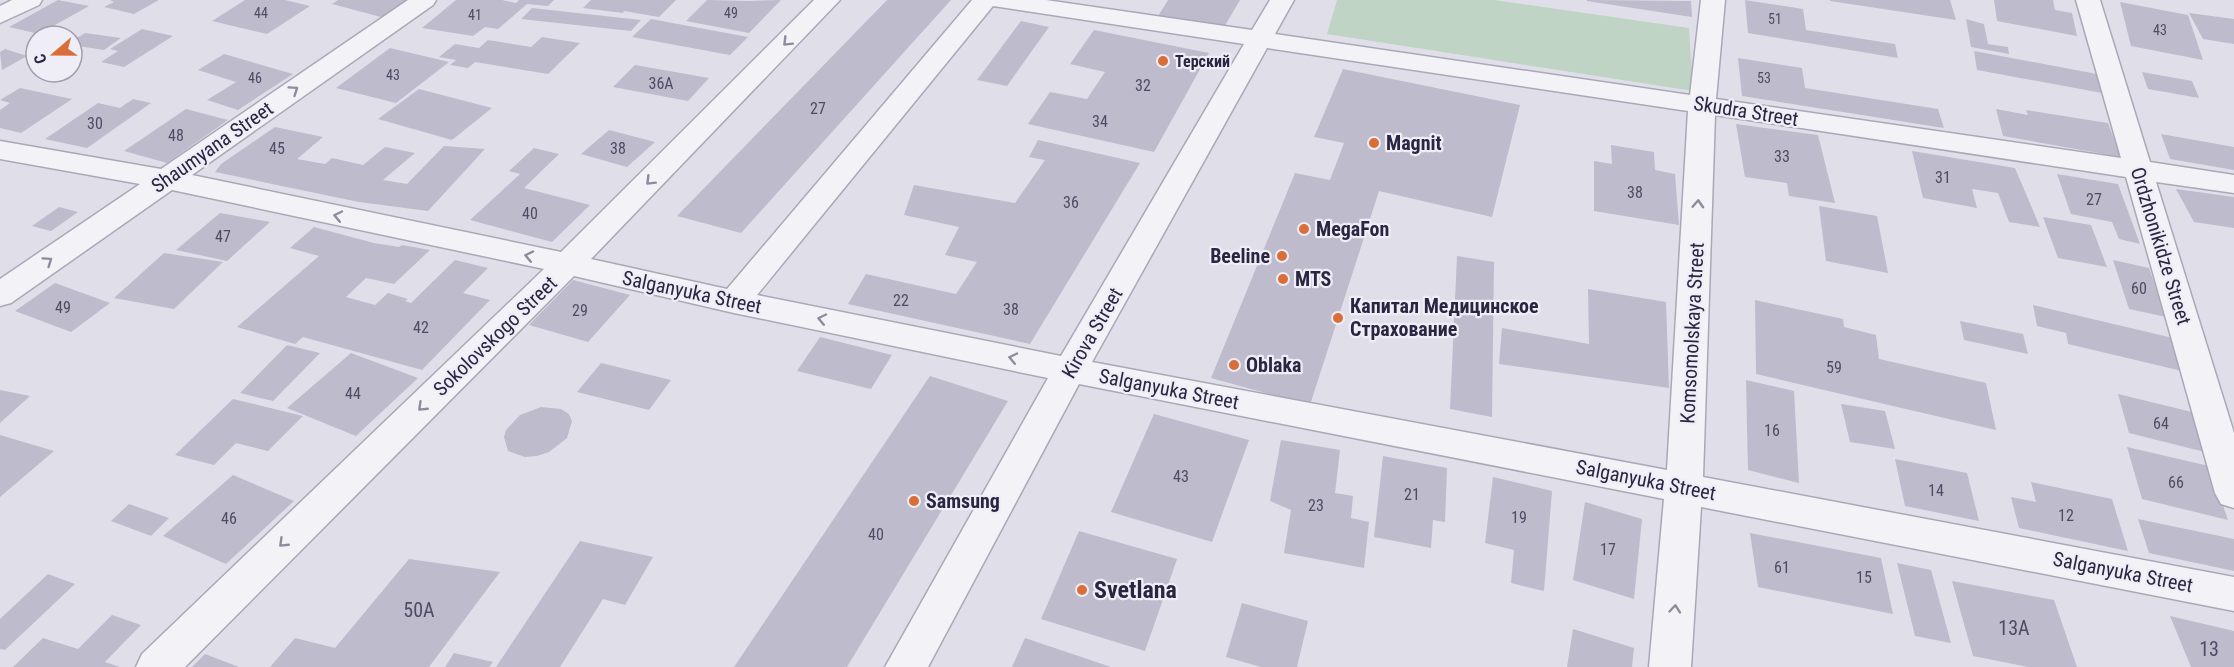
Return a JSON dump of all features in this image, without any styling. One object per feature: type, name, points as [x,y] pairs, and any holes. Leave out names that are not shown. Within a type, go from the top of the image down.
[{"type":"street","points":[[0,16],[30,0]]},
{"type":"street","name":"Shaumyana Street","points":[[0,295],[424,0]]},
{"type":"street","name":"Sokolovskogo Street","points":[[157,667],[568,264],[828,0]]},
{"type":"street","points":[[734,302],[985,0]]},
{"type":"street","name":"Skudra Street","points":[[996,0],[1258,41],[2234,184]]},
{"type":"street","name":"Kirova Street","points":[[906,667],[1070,370],[1282,0]]},
{"type":"street","name":"Komsomolskaya Street","points":[[1670,667],[1684,487],[1702,105],[1713,0]]},
{"type":"street","name":"Ordzhonikidze Street","points":[[2088,0],[2234,493]]},
{"type":"street","name":"Salganyuka Street","points":[[0,150],[165,179],[568,264],[734,302],[1070,370],[2234,594]]},
{"type":"green space","points":[[1337,0],[1494,0],[1689,28],[1693,91],[1327,34]]},
{"type":"building","points":[[58,0],[89,6],[57,24],[24,24],[24,30],[9,27]]},
{"type":"building","points":[[110,0],[159,0],[134,14],[104,7],[114,2]]},
{"type":"building","points":[[245,0],[285,0],[310,6],[267,34],[212,21]]},
{"type":"building","points":[[338,0],[407,0],[381,17],[332,4]]},
{"type":"building","points":[[456,0],[502,0],[516,3],[519,0],[554,0],[548,6],[527,4],[498,29],[485,27],[473,36],[422,28]]},
{"type":"building","points":[[591,0],[676,0],[659,17],[624,11],[623,13],[583,8]]},
{"type":"building","points":[[707,0],[781,0],[749,33],[686,21]]},
{"type":"building","points":[[887,0],[951,0],[741,233],[677,216]]},
{"type":"building","points":[[1168,0],[1240,0],[1220,34],[1155,21]]},
{"type":"building","points":[[1745,0],[1803,9],[1806,30],[1895,44],[1898,58],[1748,33]]},
{"type":"building","points":[[1950,0],[1956,20],[1830,1]]},
{"type":"building","points":[[1994,0],[2053,0],[2055,10],[2072,13],[2077,36],[1997,21]]},
{"type":"building","points":[[1587,1],[1691,1],[1692,17]]},
{"type":"building","points":[[2120,2],[2188,15],[2203,60],[2131,46]]},
{"type":"building","points":[[532,8],[641,20],[631,31],[521,19]]},
{"type":"building","points":[[2189,13],[2234,19],[2234,44],[2203,39]]},
{"type":"building","points":[[651,19],[748,37],[730,55],[632,37]]},
{"type":"building","points":[[1966,19],[1984,24],[1988,44],[2008,47],[2009,54],[1971,47]]},
{"type":"building","points":[[1021,21],[1049,27],[1007,86],[977,80]]},
{"type":"building","points":[[142,29],[173,36],[124,67],[101,62],[118,51],[110,49]]},
{"type":"building","points":[[1094,30],[1209,53],[1154,152],[1028,124],[1050,92],[1087,99],[1105,72],[1070,64]]},
{"type":"building","points":[[84,34],[121,38],[104,50],[84,47]]},
{"type":"building","points":[[542,37],[580,43],[548,74],[475,62],[468,68],[450,65],[456,60],[439,57],[455,44],[479,48],[488,40],[531,47]]},
{"type":"building","points":[[390,48],[449,62],[396,103],[336,88]]},
{"type":"building","points":[[5,49],[24,55],[24,58],[2,70],[0,52]]},
{"type":"building","points":[[1974,51],[2097,74],[2102,93],[1977,70]]},
{"type":"building","points":[[224,54],[293,74],[238,110],[207,100],[236,82],[198,70]]},
{"type":"building","points":[[1738,58],[1802,68],[1805,88],[1938,109],[1944,128],[1742,96]]},
{"type":"building","points":[[635,65],[709,78],[688,101],[613,87]]},
{"type":"building","points":[[1343,69],[1520,105],[1492,217],[1379,191],[1310,405],[1211,378],[1295,173],[1330,180],[1344,143],[1314,137]]},
{"type":"building","points":[[2142,72],[2192,81],[2199,98],[2148,89]]},
{"type":"building","points":[[20,88],[72,99],[21,133],[0,128],[0,110],[10,103],[0,100]]},
{"type":"building","points":[[419,89],[492,108],[452,140],[378,119]]},
{"type":"building","points":[[133,99],[151,103],[87,148],[45,139],[98,103],[120,108]]},
{"type":"building","points":[[186,109],[228,120],[167,163],[124,151]]},
{"type":"building","points":[[1996,109],[2028,115],[2026,110],[2108,123],[2121,157],[2003,136]]},
{"type":"building","points":[[1736,124],[1818,135],[1835,203],[1789,196],[1787,183],[1745,177]]},
{"type":"building","points":[[275,127],[323,137],[297,159],[325,164],[332,158],[363,165],[385,147],[415,153],[383,180],[407,184],[444,146],[485,149],[428,211],[359,202],[215,172],[221,164]]},
{"type":"building","points":[[609,130],[655,142],[627,167],[581,154]]},
{"type":"building","points":[[2161,134],[2234,147],[2234,170],[2170,159]]},
{"type":"building","points":[[1038,140],[1140,163],[1030,344],[848,304],[866,274],[956,294],[977,262],[945,255],[959,227],[904,215],[914,185],[1015,203],[1045,160],[1029,157]]},
{"type":"building","points":[[1611,145],[1654,152],[1655,170],[1675,174],[1679,225],[1594,211],[1594,161],[1612,164]]},
{"type":"building","points":[[534,148],[559,154],[524,188],[590,205],[552,242],[470,220],[520,174],[509,171]]},
{"type":"building","points":[[1912,151],[2015,168],[2040,227],[2009,222],[1998,193],[1972,189],[1977,208],[1923,198]]},
{"type":"building","points":[[2057,174],[2118,184],[2140,244],[2119,239],[2112,222],[2071,214]]},
{"type":"building","points":[[2176,189],[2234,197],[2234,228],[2194,222]]},
{"type":"building","points":[[1819,206],[1877,216],[1888,273],[1826,261]]},
{"type":"building","points":[[59,207],[78,212],[51,231],[32,226]]},
{"type":"building","points":[[220,213],[270,222],[227,261],[176,250]]},
{"type":"building","points":[[2043,217],[2091,225],[2107,267],[2058,258]]},
{"type":"building","points":[[314,227],[374,243],[430,250],[394,284],[366,278],[346,297],[375,305],[388,293],[408,299],[405,301],[411,303],[455,260],[488,268],[463,293],[490,300],[422,370],[303,337],[295,344],[237,327],[319,256],[290,248]]},
{"type":"building","points":[[164,253],[223,262],[174,309],[114,298]]},
{"type":"building","points":[[1457,256],[1494,262],[1492,417],[1450,409]]},
{"type":"building","points":[[2113,260],[2149,268],[2166,317],[2129,309]]},
{"type":"building","points":[[573,280],[630,295],[588,342],[529,325]]},
{"type":"building","points":[[55,283],[110,303],[71,332],[15,311]]},
{"type":"building","points":[[1588,289],[1666,302],[1669,388],[1499,364],[1502,328],[1589,344]]},
{"type":"building","points":[[1755,300],[1843,319],[1844,327],[1876,335],[1879,359],[1986,383],[1996,430],[1756,374]]},
{"type":"building","points":[[2033,305],[2173,338],[2182,371],[2068,344],[2066,333],[2037,326]]},
{"type":"building","points":[[1960,321],[2023,334],[2028,354],[1964,340]]},
{"type":"building","points":[[820,337],[892,355],[871,389],[797,371]]},
{"type":"building","points":[[287,345],[320,353],[273,401],[240,393]]},
{"type":"building","points":[[351,353],[418,378],[356,436],[287,408]]},
{"type":"building","points":[[601,363],[671,380],[649,410],[577,392]]},
{"type":"building","points":[[930,376],[1008,401],[847,667],[734,667]]},
{"type":"building","points":[[1746,380],[1794,391],[1799,483],[1748,470]]},
{"type":"building","points":[[0,390],[30,396],[0,423]]},
{"type":"building","points":[[2118,394],[2192,412],[2205,452],[2129,433]]},
{"type":"building","points":[[233,399],[303,416],[268,451],[236,443],[214,465],[175,455]]},
{"type":"building","points":[[1841,404],[1885,411],[1895,449],[1850,442]]},
{"type":"building","points":[[541,407],[561,409],[569,414],[572,421],[567,438],[549,452],[537,456],[525,457],[508,451],[504,437],[506,430],[520,415]]},
{"type":"building","points":[[1154,414],[1249,440],[1212,542],[1111,512]]},
{"type":"building","points":[[0,435],[54,451],[0,497]]},
{"type":"building","points":[[1281,440],[1340,450],[1335,493],[1353,496],[1351,518],[1369,522],[1364,568],[1284,553],[1291,510],[1270,501]]},
{"type":"building","points":[[2127,447],[2209,466],[2228,520],[2142,499]]},
{"type":"building","points":[[1383,456],[1447,468],[1445,522],[1433,520],[1431,548],[1374,537]]},
{"type":"building","points":[[1895,459],[1967,473],[1979,521],[1905,506]]},
{"type":"building","points":[[233,475],[294,501],[226,564],[163,536]]},
{"type":"building","points":[[1493,477],[1552,491],[1544,591],[1511,583],[1514,550],[1485,543]]},
{"type":"building","points":[[2031,482],[2112,499],[2128,551],[2019,528],[2011,497],[2036,502]]},
{"type":"building","points":[[1585,502],[1642,519],[1634,599],[1573,580]]},
{"type":"building","points":[[129,504],[169,518],[151,536],[111,521]]},
{"type":"building","points":[[2138,519],[2234,539],[2234,571],[2149,553]]},
{"type":"building","points":[[1079,531],[1177,559],[1145,651],[1041,619]]},
{"type":"building","points":[[1750,533],[1881,558],[1893,614],[1758,587]]},
{"type":"building","points":[[580,541],[653,557],[625,605],[603,599],[560,667],[496,667]]},
{"type":"building","points":[[409,559],[500,572],[429,667],[270,667],[295,638],[335,648]]},
{"type":"building","points":[[1897,563],[1931,570],[1951,643],[1915,636]]},
{"type":"building","points":[[48,574],[75,584],[5,650],[0,649],[0,619]]},
{"type":"building","points":[[1952,581],[2054,600],[2077,667],[2028,667],[1973,656]]},
{"type":"building","points":[[1242,603],[1308,621],[1297,667],[1261,667],[1226,657]]},
{"type":"building","points":[[112,615],[141,625],[105,662],[120,667],[13,667],[43,638],[78,649]]},
{"type":"building","points":[[2170,616],[2234,631],[2234,667],[2191,667]]},
{"type":"building","points":[[1573,629],[1634,648],[1632,667],[1567,667]]},
{"type":"building","points":[[1025,638],[1111,667],[1012,667]]},
{"type":"building","points":[[454,653],[493,662],[489,667],[445,667]]},
{"type":"building","points":[[205,654],[239,667],[192,667]]},
{"type":"place","name":"Терский","points":[[1163,61]]},
{"type":"place","name":"Magnit","points":[[1374,143]]},
{"type":"place","name":"MegaFon","points":[[1304,229]]},
{"type":"place","name":"Beeline","points":[[1282,256]]},
{"type":"place","name":"MTS","points":[[1283,279]]},
{"type":"place","name":"Капитал Медицинское Страхование","points":[[1338,318]]},
{"type":"place","name":"Oblaka","points":[[1234,365]]},
{"type":"place","name":"Samsung","points":[[914,501]]},
{"type":"place","name":"Svetlana","points":[[1082,590]]}]
